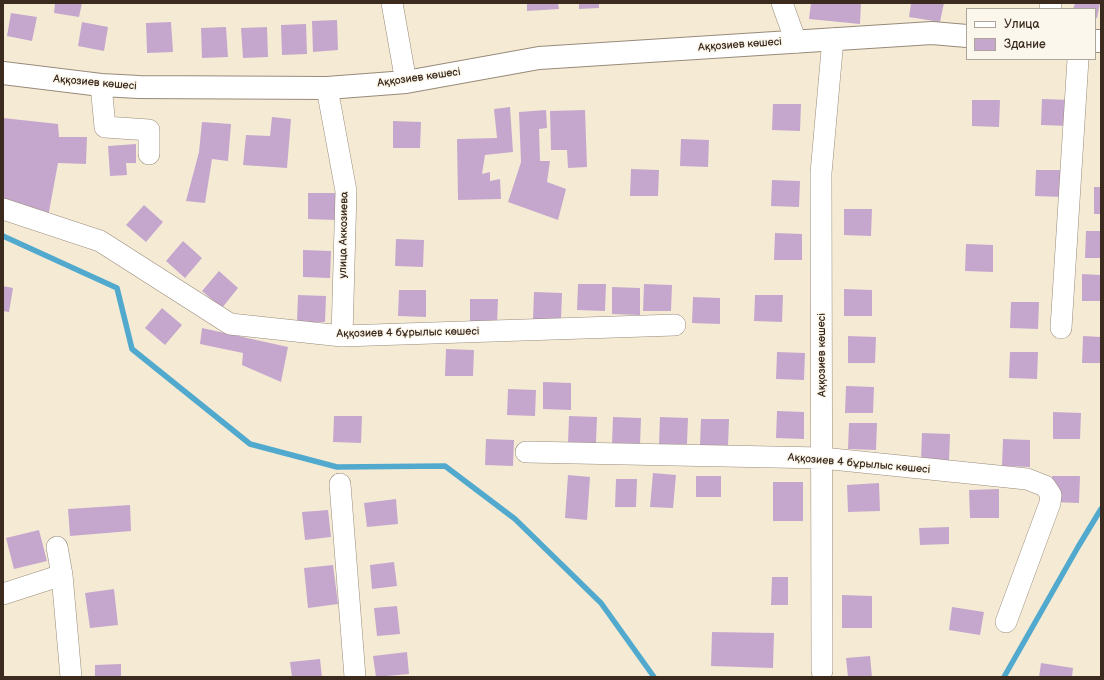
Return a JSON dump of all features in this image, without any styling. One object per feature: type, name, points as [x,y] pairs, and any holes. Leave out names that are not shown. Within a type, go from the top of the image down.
[{"type":"main road","name":"Аққозиев көшесі","points":[[3,73],[101,85],[139,87],[327,88],[406,82],[538,58],[932,33],[966,36]]},
{"type":"street","points":[[392,3],[406,82]]},
{"type":"street","points":[[782,3],[796,42]]},
{"type":"street","name":"Аққозиев көшесі","points":[[822,671],[821,173],[833,40]]},
{"type":"street","points":[[1061,328],[1078,60]]},
{"type":"street","points":[[101,85],[105,127],[149,130],[149,154]]},
{"type":"street","name":"улица Аккозиева","points":[[327,88],[346,191],[342,336]]},
{"type":"street","name":"Аққозиев 4 бұрылыс көшесі","points":[[3,209],[100,241],[230,324],[342,336],[676,325]]},
{"type":"street","name":"Аққозиев 4 бұрылыс көшесі","points":[[526,452],[822,458],[1027,479],[1045,486],[1051,495],[1050,503],[1006,622]]},
{"type":"street","points":[[340,484],[355,677]]},
{"type":"street","points":[[57,547],[62,575],[71,677]]},
{"type":"street","points":[[3,594],[62,575]]},
{"type":"building","points":[[55,3],[82,3],[79,17],[54,13]]},
{"type":"building","points":[[527,3],[558,3],[559,9],[527,11]]},
{"type":"building","points":[[579,3],[599,3],[599,8],[579,9]]},
{"type":"building","points":[[811,3],[861,3],[860,24],[809,19]]},
{"type":"building","points":[[911,3],[944,3],[940,22],[909,17]]},
{"type":"building","points":[[1075,3],[1100,3],[1097,18],[1096,8],[1073,8]]},
{"type":"building","points":[[11,13],[37,17],[32,41],[7,36]]},
{"type":"building","points":[[337,20],[338,50],[313,52],[312,21]]},
{"type":"building","points":[[82,22],[108,27],[104,51],[78,46]]},
{"type":"building","points":[[171,22],[173,52],[147,53],[146,23]]},
{"type":"building","points":[[306,24],[307,54],[282,55],[281,25]]},
{"type":"building","points":[[226,27],[228,57],[202,58],[201,28]]},
{"type":"building","points":[[267,27],[268,57],[243,58],[241,28]]},
{"type":"building","points":[[1042,99],[1070,100],[1069,126],[1041,125]]},
{"type":"building","points":[[972,100],[1000,100],[999,127],[972,126]]},
{"type":"building","points":[[773,104],[801,104],[800,131],[772,130]]},
{"type":"building","points":[[510,107],[513,152],[485,155],[482,174],[490,172],[490,181],[500,179],[501,199],[458,200],[457,139],[497,138],[494,109]]},
{"type":"building","points":[[546,110],[547,128],[539,129],[540,161],[550,161],[547,182],[566,189],[558,220],[508,202],[521,162],[519,112]]},
{"type":"building","points":[[585,110],[587,167],[568,168],[567,150],[551,150],[550,111]]},
{"type":"building","points":[[272,117],[291,119],[287,168],[243,165],[246,135],[270,136]]},
{"type":"building","points":[[3,118],[58,124],[59,137],[87,137],[86,164],[58,163],[48,217],[3,200]]},
{"type":"building","points":[[393,121],[421,122],[420,148],[393,148]]},
{"type":"building","points":[[202,122],[231,124],[228,161],[212,159],[205,203],[186,201],[199,152]]},
{"type":"building","points":[[681,139],[709,140],[708,167],[680,166]]},
{"type":"building","points":[[136,144],[136,163],[126,163],[127,175],[110,176],[108,146]]},
{"type":"building","points":[[631,169],[659,170],[658,196],[630,196]]},
{"type":"building","points":[[1036,170],[1063,170],[1063,197],[1035,196]]},
{"type":"building","points":[[772,180],[800,181],[799,207],[771,206]]},
{"type":"building","points":[[1094,187],[1101,187],[1101,214],[1094,214]]},
{"type":"building","points":[[308,193],[336,193],[335,220],[308,219]]},
{"type":"building","points":[[144,205],[163,222],[146,242],[126,225]]},
{"type":"building","points":[[844,209],[872,209],[871,236],[844,235]]},
{"type":"building","points":[[1086,231],[1101,231],[1101,258],[1085,258]]},
{"type":"building","points":[[775,233],[802,234],[802,260],[774,260]]},
{"type":"building","points":[[396,239],[424,240],[423,267],[395,266]]},
{"type":"building","points":[[183,241],[202,258],[185,278],[166,261]]},
{"type":"building","points":[[966,244],[993,245],[993,272],[965,271]]},
{"type":"building","points":[[303,250],[331,251],[330,278],[303,277]]},
{"type":"building","points":[[219,271],[238,288],[222,308],[202,291]]},
{"type":"building","points":[[1082,274],[1101,275],[1101,301],[1082,301]]},
{"type":"building","points":[[578,284],[606,284],[605,311],[577,310]]},
{"type":"building","points":[[644,284],[672,285],[671,311],[643,311]]},
{"type":"building","points":[[3,286],[13,288],[9,312],[3,311]]},
{"type":"building","points":[[612,287],[640,288],[640,315],[612,314]]},
{"type":"building","points":[[844,289],[872,290],[872,316],[844,316]]},
{"type":"building","points":[[399,290],[426,290],[426,317],[398,316]]},
{"type":"building","points":[[534,292],[562,293],[561,320],[533,319]]},
{"type":"building","points":[[298,295],[326,296],[325,322],[297,322]]},
{"type":"building","points":[[755,295],[783,295],[782,322],[754,321]]},
{"type":"building","points":[[693,297],[720,298],[720,324],[692,323]]},
{"type":"building","points":[[470,299],[498,299],[497,326],[470,325]]},
{"type":"building","points":[[1011,302],[1039,302],[1038,329],[1010,328]]},
{"type":"building","points":[[162,308],[182,325],[165,345],[145,328]]},
{"type":"building","points":[[202,328],[288,347],[281,382],[242,365],[243,353],[200,344]]},
{"type":"building","points":[[848,336],[876,337],[875,363],[848,363]]},
{"type":"building","points":[[1083,336],[1101,337],[1101,363],[1082,363]]},
{"type":"building","points":[[446,349],[474,350],[473,376],[445,376]]},
{"type":"building","points":[[777,352],[805,353],[804,380],[776,379]]},
{"type":"building","points":[[1010,352],[1038,352],[1037,379],[1009,378]]},
{"type":"building","points":[[543,382],[571,383],[571,410],[543,409]]},
{"type":"building","points":[[846,386],[874,387],[873,413],[845,413]]},
{"type":"building","points":[[508,389],[536,390],[535,416],[507,415]]},
{"type":"building","points":[[777,411],[804,412],[804,439],[776,438]]},
{"type":"building","points":[[1053,412],[1081,413],[1080,439],[1053,439]]},
{"type":"building","points":[[334,416],[362,416],[361,443],[333,442]]},
{"type":"building","points":[[569,416],[597,417],[596,443],[568,443]]},
{"type":"building","points":[[613,417],[641,418],[640,445],[612,444]]},
{"type":"building","points":[[660,417],[688,418],[687,444],[659,444]]},
{"type":"building","points":[[701,419],[729,419],[728,446],[700,445]]},
{"type":"building","points":[[849,423],[877,423],[876,450],[848,449]]},
{"type":"building","points":[[922,433],[950,434],[949,461],[921,460]]},
{"type":"building","points":[[486,439],[514,440],[513,466],[485,465]]},
{"type":"building","points":[[1003,439],[1030,440],[1030,467],[1002,466]]},
{"type":"building","points":[[653,473],[676,475],[673,508],[650,507]]},
{"type":"building","points":[[568,475],[590,477],[587,520],[565,518]]},
{"type":"building","points":[[696,476],[721,476],[721,497],[696,497]]},
{"type":"building","points":[[1052,476],[1080,476],[1079,503],[1051,502]]},
{"type":"building","points":[[616,479],[637,479],[636,507],[615,507]]},
{"type":"building","points":[[773,482],[803,482],[803,521],[773,521]]},
{"type":"building","points":[[879,483],[880,511],[848,512],[847,485]]},
{"type":"building","points":[[999,489],[999,518],[970,518],[969,490]]},
{"type":"building","points":[[396,499],[398,524],[367,527],[364,503]]},
{"type":"building","points":[[130,505],[131,531],[70,536],[68,509]]},
{"type":"building","points":[[328,510],[331,537],[305,540],[302,512]]},
{"type":"building","points":[[949,527],[949,544],[920,545],[919,528]]},
{"type":"building","points":[[39,530],[47,561],[14,569],[6,538]]},
{"type":"building","points":[[394,562],[397,586],[372,589],[370,565]]},
{"type":"building","points":[[333,565],[338,604],[308,608],[304,568]]},
{"type":"building","points":[[772,577],[788,577],[788,605],[771,605]]},
{"type":"building","points":[[114,589],[118,625],[90,628],[85,593]]},
{"type":"building","points":[[842,595],[872,596],[872,628],[842,628]]},
{"type":"building","points":[[397,606],[400,634],[377,636],[374,608]]},
{"type":"building","points":[[952,607],[984,612],[980,635],[949,630]]},
{"type":"building","points":[[712,632],[774,633],[773,668],[711,666]]},
{"type":"building","points":[[407,652],[409,674],[376,677],[373,656]]},
{"type":"building","points":[[870,656],[872,677],[848,677],[846,658]]},
{"type":"building","points":[[320,659],[322,677],[292,677],[290,662]]},
{"type":"building","points":[[1041,663],[1073,668],[1072,677],[1039,677]]},
{"type":"building","points":[[121,664],[121,677],[95,677],[95,665]]},
{"type":"waterway","points":[[3,236],[117,288],[132,349],[250,444],[337,467],[445,466],[515,519],[601,603],[654,677]]},
{"type":"waterway","points":[[1004,677],[1101,509]]}]
